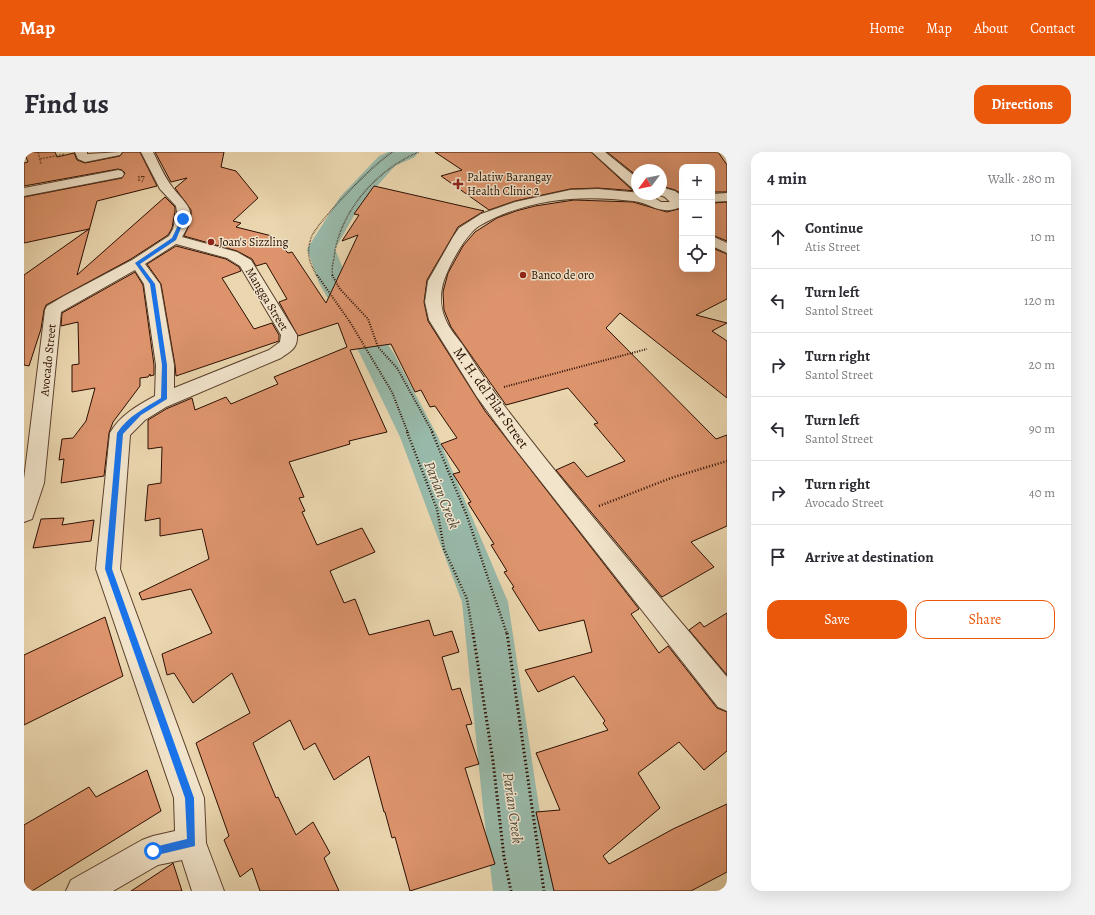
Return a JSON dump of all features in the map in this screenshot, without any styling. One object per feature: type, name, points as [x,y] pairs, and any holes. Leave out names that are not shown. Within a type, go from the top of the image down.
[{"type":"street","points":[[78,154],[116,152]]},
{"type":"street","points":[[147,152],[169,192],[182,205],[184,212],[183,219],[174,239]]},
{"type":"street","points":[[598,152],[631,179]]},
{"type":"street","points":[[24,192],[118,174]]},
{"type":"street","name":"M. H. del Pilar Street","points":[[631,192],[582,193],[552,197],[501,212],[480,220],[464,231],[440,271],[432,295],[437,320],[484,392],[578,514],[727,698]]},
{"type":"street","points":[[715,198],[727,197]]},
{"type":"street","points":[[653,200],[657,205],[676,201]]},
{"type":"street","name":"Avocado Street","points":[[24,513],[34,483],[53,310],[70,299],[138,263],[174,239]]},
{"type":"street","name":"Mangga Street","points":[[164,399],[275,354],[289,344],[289,335],[246,263],[232,255],[174,239]]},
{"type":"street","points":[[715,242],[727,249]]},
{"type":"street","points":[[138,263],[152,284],[165,365],[164,399],[139,414],[128,423],[120,433],[108,569],[189,798],[191,843],[208,891]]},
{"type":"street","points":[[82,891],[153,851],[191,843]]},
{"type":"path","points":[[38,152],[41,164]]},
{"type":"path","points":[[393,152],[385,156],[331,212],[311,237],[308,259],[321,282],[350,322],[392,392],[437,509],[444,549],[467,599],[493,762],[504,857],[511,891]]},
{"type":"path","points":[[419,152],[409,156],[370,185],[357,201],[346,218],[335,247],[332,274],[340,289],[368,319],[378,348],[397,368],[432,431],[467,516],[509,639],[544,891]]},
{"type":"path","points":[[40,159],[78,154]]},
{"type":"path","points":[[484,392],[647,349]]},
{"type":"path","points":[[598,506],[671,478],[727,461]]},
{"type":"building","points":[[24,152],[55,152],[57,157],[74,153],[77,160],[85,163],[120,156],[123,152],[140,152],[157,186],[97,201],[77,275],[165,197],[175,207],[172,228],[168,235],[131,259],[46,305],[41,329],[29,366],[24,365],[24,275],[89,229],[24,243],[24,197],[122,178],[125,173],[118,169],[24,186],[24,163],[28,162]]},
{"type":"building","points":[[155,152],[224,152],[221,167],[236,171],[258,198],[233,221],[241,223],[236,227],[272,236],[288,253],[292,252],[326,303],[358,235],[342,241],[359,215],[354,214],[374,186],[484,211],[458,227],[427,280],[424,302],[428,321],[485,411],[639,609],[631,614],[659,653],[668,646],[717,708],[727,712],[727,751],[704,770],[679,742],[638,773],[660,808],[603,856],[609,864],[673,829],[727,804],[727,872],[691,891],[554,891],[536,812],[560,810],[536,753],[608,730],[603,723],[605,721],[574,676],[538,692],[525,670],[592,652],[584,620],[539,631],[512,588],[514,587],[504,572],[507,571],[491,545],[494,544],[468,503],[471,502],[453,474],[460,472],[441,444],[457,438],[435,406],[430,407],[421,390],[415,392],[391,344],[350,350],[387,432],[349,441],[350,444],[289,462],[304,497],[299,498],[305,511],[302,512],[317,545],[362,528],[375,552],[330,571],[344,603],[355,599],[369,635],[429,620],[434,636],[452,631],[459,652],[442,657],[452,690],[460,688],[472,724],[466,725],[479,764],[465,768],[495,864],[410,891],[395,837],[392,838],[384,812],[369,756],[334,780],[315,743],[304,750],[290,720],[253,743],[276,798],[278,797],[296,835],[313,822],[330,853],[324,858],[339,891],[260,891],[252,868],[240,877],[224,840],[229,836],[196,743],[250,713],[232,673],[193,703],[174,673],[167,675],[162,654],[212,633],[191,589],[142,600],[139,593],[209,559],[202,529],[160,536],[160,518],[145,521],[148,485],[161,483],[162,447],[148,449],[148,420],[166,409],[192,398],[195,410],[226,397],[231,404],[278,384],[274,377],[347,347],[338,323],[298,336],[279,302],[287,299],[266,263],[256,266],[252,259],[237,251],[184,236],[191,221],[191,210],[175,188],[187,178],[171,182]]},
{"type":"building","points":[[435,152],[591,152],[631,191],[598,188],[570,189],[515,201],[489,210],[441,176],[462,170]]},
{"type":"building","points":[[607,152],[718,152],[727,165],[727,192],[715,192],[715,164],[679,164],[679,192],[667,188],[667,164],[631,164],[631,171]]},
{"type":"building","points":[[574,200],[633,202],[667,212],[679,209],[679,272],[715,272],[715,249],[727,254],[727,299],[696,315],[727,323],[712,331],[727,341],[727,398],[620,313],[606,328],[716,439],[727,435],[727,526],[691,542],[714,567],[662,597],[556,470],[574,462],[587,477],[625,461],[594,424],[598,423],[568,388],[506,405],[451,327],[444,310],[443,292],[448,273],[463,246],[475,232],[497,218],[535,206]]},
{"type":"building","points":[[727,202],[727,241],[715,236],[715,203]]},
{"type":"building","points":[[176,246],[226,259],[239,267],[241,271],[222,278],[254,329],[272,323],[279,335],[279,341],[176,376],[161,284],[147,264]]},
{"type":"building","points":[[135,272],[143,285],[154,365],[154,375],[150,376],[150,374],[148,377],[140,378],[140,386],[113,422],[109,433],[104,476],[61,483],[64,459],[59,460],[62,439],[73,438],[86,421],[95,388],[72,392],[72,365],[79,364],[78,322],[61,326],[62,313]]},
{"type":"building","points":[[64,518],[62,525],[94,520],[91,541],[33,548],[41,519]]},
{"type":"building","points":[[727,613],[727,675],[689,630],[700,622],[704,627]]},
{"type":"building","points":[[105,617],[123,676],[24,725],[24,655]]},
{"type":"building","points":[[147,770],[161,811],[32,891],[24,891],[24,825],[89,787],[96,797]]},
{"type":"building","points":[[173,863],[182,891],[131,891],[172,864]]},
{"type":"waterway","name":"Parian Creek","points":[[407,152],[387,161],[349,202],[321,249],[334,283],[377,354],[419,437],[485,602],[511,807],[524,891]]},
{"type":"place","name":"Palatiw Barangay Health Clinic 2","points":[[458,184]]},
{"type":"place","name":"Joan's Sizzling","points":[[211,242]]},
{"type":"place","name":"Banco de oro","points":[[523,275]]},
{"type":"route","points":[[153,851],[191,843],[189,798],[108,569],[120,433],[128,423],[139,414],[164,399],[165,365],[152,284],[138,263],[174,239],[180,229],[183,219]]}]
